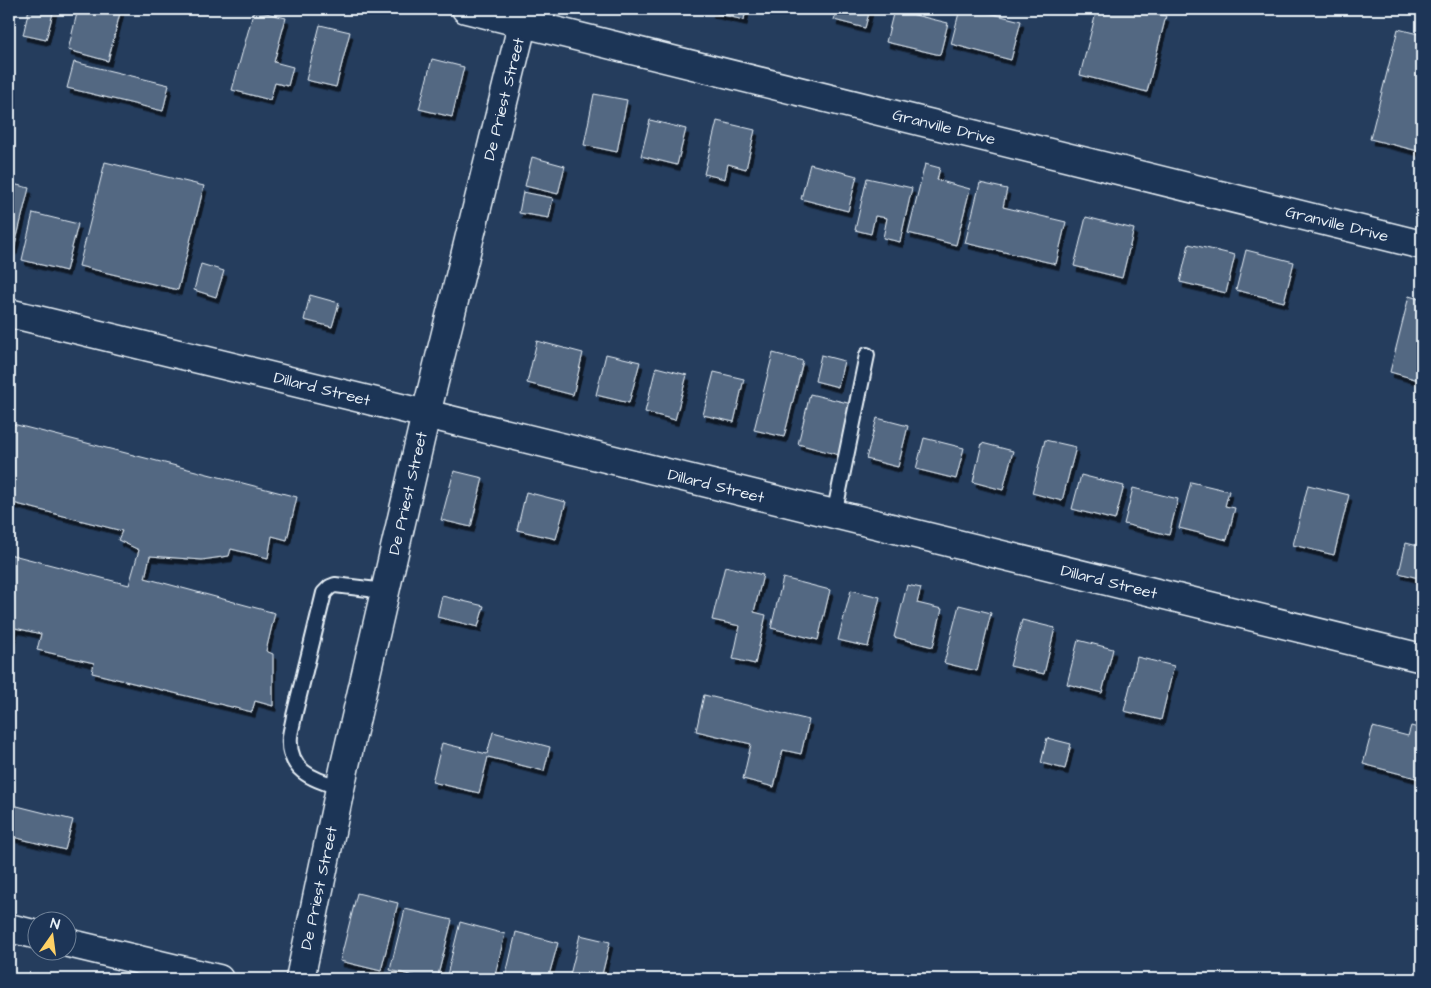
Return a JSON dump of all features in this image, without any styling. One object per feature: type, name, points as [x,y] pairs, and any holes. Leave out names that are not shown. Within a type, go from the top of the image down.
[{"type":"street","name":"Granville Drive","points":[[466,9],[524,16],[1422,245]]},
{"type":"street","name":"De Priest Street","points":[[300,979],[340,787],[426,414],[524,16]]},
{"type":"street","name":"Dillard Street","points":[[9,313],[1422,658]]},
{"type":"street","points":[[9,928],[28,933]]},
{"type":"street","points":[[78,945],[219,979]]},
{"type":"lane","points":[[834,515],[867,355]]},
{"type":"lane","points":[[340,787],[321,782],[301,770],[295,764],[291,755],[290,735],[324,593],[335,584],[385,591]]},
{"type":"building","points":[[29,9],[54,9],[46,40],[23,35]]},
{"type":"building","points":[[78,9],[121,9],[108,61],[68,50]]},
{"type":"building","points":[[711,9],[746,9],[744,20],[710,12]]},
{"type":"building","points":[[837,9],[870,9],[865,28],[834,20]]},
{"type":"building","points":[[960,9],[973,9],[1021,21],[1011,60],[951,44]]},
{"type":"building","points":[[1097,9],[1138,9],[1166,16],[1147,92],[1080,75]]},
{"type":"building","points":[[254,10],[286,18],[274,62],[293,67],[288,86],[275,83],[270,100],[232,90]]},
{"type":"building","points":[[894,10],[948,23],[940,55],[886,42]]},
{"type":"building","points":[[320,25],[350,32],[336,87],[306,80]]},
{"type":"building","points":[[1398,29],[1422,35],[1422,152],[1370,139]]},
{"type":"building","points":[[432,59],[464,67],[452,117],[419,109]]},
{"type":"building","points":[[74,62],[169,85],[163,111],[67,88]]},
{"type":"building","points":[[594,94],[627,100],[617,152],[584,145]]},
{"type":"building","points":[[650,120],[686,129],[677,165],[641,156]]},
{"type":"building","points":[[717,121],[755,130],[746,169],[728,164],[725,179],[704,174]]},
{"type":"building","points":[[532,157],[565,166],[558,194],[525,186]]},
{"type":"building","points":[[105,162],[204,186],[178,290],[79,266]]},
{"type":"building","points":[[810,164],[857,176],[848,211],[801,199]]},
{"type":"building","points":[[925,164],[940,168],[937,180],[970,189],[956,245],[908,233]]},
{"type":"building","points":[[867,178],[912,188],[900,242],[883,238],[887,218],[875,216],[871,234],[855,230]]},
{"type":"building","points":[[9,183],[29,188],[14,249],[9,248]]},
{"type":"building","points":[[980,183],[1007,189],[1003,207],[1066,222],[1056,264],[965,243]]},
{"type":"building","points":[[523,192],[553,198],[549,218],[519,213]]},
{"type":"building","points":[[33,213],[78,224],[66,271],[22,260]]},
{"type":"building","points":[[1086,217],[1134,229],[1122,278],[1074,266]]},
{"type":"building","points":[[1189,244],[1235,255],[1226,293],[1180,282]]},
{"type":"building","points":[[1246,250],[1294,262],[1284,302],[1236,290]]},
{"type":"building","points":[[201,264],[224,271],[216,297],[194,290]]},
{"type":"building","points":[[310,295],[339,303],[332,327],[304,320]]},
{"type":"building","points":[[1409,296],[1422,300],[1422,381],[1390,372]]},
{"type":"building","points":[[537,341],[583,353],[573,395],[527,383]]},
{"type":"building","points":[[773,353],[803,361],[784,437],[754,430]]},
{"type":"building","points":[[606,354],[640,362],[629,403],[596,395]]},
{"type":"building","points":[[821,355],[844,361],[838,387],[815,381]]},
{"type":"building","points":[[656,367],[687,375],[675,420],[645,412]]},
{"type":"building","points":[[714,372],[744,379],[734,422],[703,415]]},
{"type":"building","points":[[810,394],[852,404],[839,455],[798,444]]},
{"type":"building","points":[[877,418],[908,426],[898,467],[866,459]]},
{"type":"building","points":[[9,423],[297,497],[287,540],[272,536],[268,558],[231,549],[229,556],[202,560],[150,556],[145,578],[275,613],[266,651],[273,654],[273,706],[255,701],[252,712],[92,673],[94,663],[37,650],[41,634],[15,628],[11,644],[9,644],[9,554],[129,585],[139,550],[118,540],[122,531],[9,502]]},
{"type":"building","points":[[924,438],[964,448],[956,479],[916,469]]},
{"type":"building","points":[[1045,440],[1076,447],[1062,501],[1032,493]]},
{"type":"building","points":[[982,443],[1013,451],[1003,490],[973,482]]},
{"type":"building","points":[[454,471],[483,478],[471,527],[441,520]]},
{"type":"building","points":[[1081,475],[1124,486],[1115,520],[1072,509]]},
{"type":"building","points":[[1191,482],[1229,491],[1225,506],[1235,508],[1227,540],[1179,528]]},
{"type":"building","points":[[1308,485],[1349,495],[1334,555],[1293,545]]},
{"type":"building","points":[[1133,488],[1178,499],[1169,535],[1124,524]]},
{"type":"building","points":[[526,492],[566,502],[556,539],[517,530]]},
{"type":"building","points":[[1406,543],[1422,547],[1422,579],[1399,573]]},
{"type":"building","points":[[725,566],[763,575],[754,612],[766,615],[755,664],[733,659],[740,626],[712,620]]},
{"type":"building","points":[[783,578],[830,590],[818,640],[771,628]]},
{"type":"building","points":[[907,585],[921,588],[917,603],[942,609],[933,647],[894,637]]},
{"type":"building","points":[[851,590],[880,597],[868,647],[838,640]]},
{"type":"building","points":[[442,596],[484,606],[478,627],[437,617]]},
{"type":"building","points":[[959,605],[991,613],[977,671],[944,663]]},
{"type":"building","points":[[1022,620],[1055,628],[1044,674],[1010,666]]},
{"type":"building","points":[[1078,640],[1113,649],[1102,693],[1067,684]]},
{"type":"building","points":[[1137,657],[1174,666],[1161,720],[1124,711]]},
{"type":"building","points":[[704,695],[809,720],[801,754],[783,750],[774,787],[743,779],[751,744],[696,731]]},
{"type":"building","points":[[1411,726],[1422,729],[1422,769],[1420,779],[1363,764],[1373,727],[1408,736]]},
{"type":"building","points":[[493,732],[550,747],[544,771],[488,757],[479,793],[432,782],[442,743],[487,754]]},
{"type":"building","points":[[1047,738],[1071,744],[1065,769],[1041,763]]},
{"type":"building","points":[[9,804],[73,820],[65,850],[9,836]]},
{"type":"building","points":[[357,893],[398,903],[381,971],[340,961]]},
{"type":"building","points":[[405,909],[452,920],[437,979],[425,979],[390,970]]},
{"type":"building","points":[[460,922],[505,934],[494,979],[446,979]]},
{"type":"building","points":[[516,932],[558,943],[548,979],[505,979]]},
{"type":"building","points":[[580,935],[610,942],[601,979],[569,979]]}]
